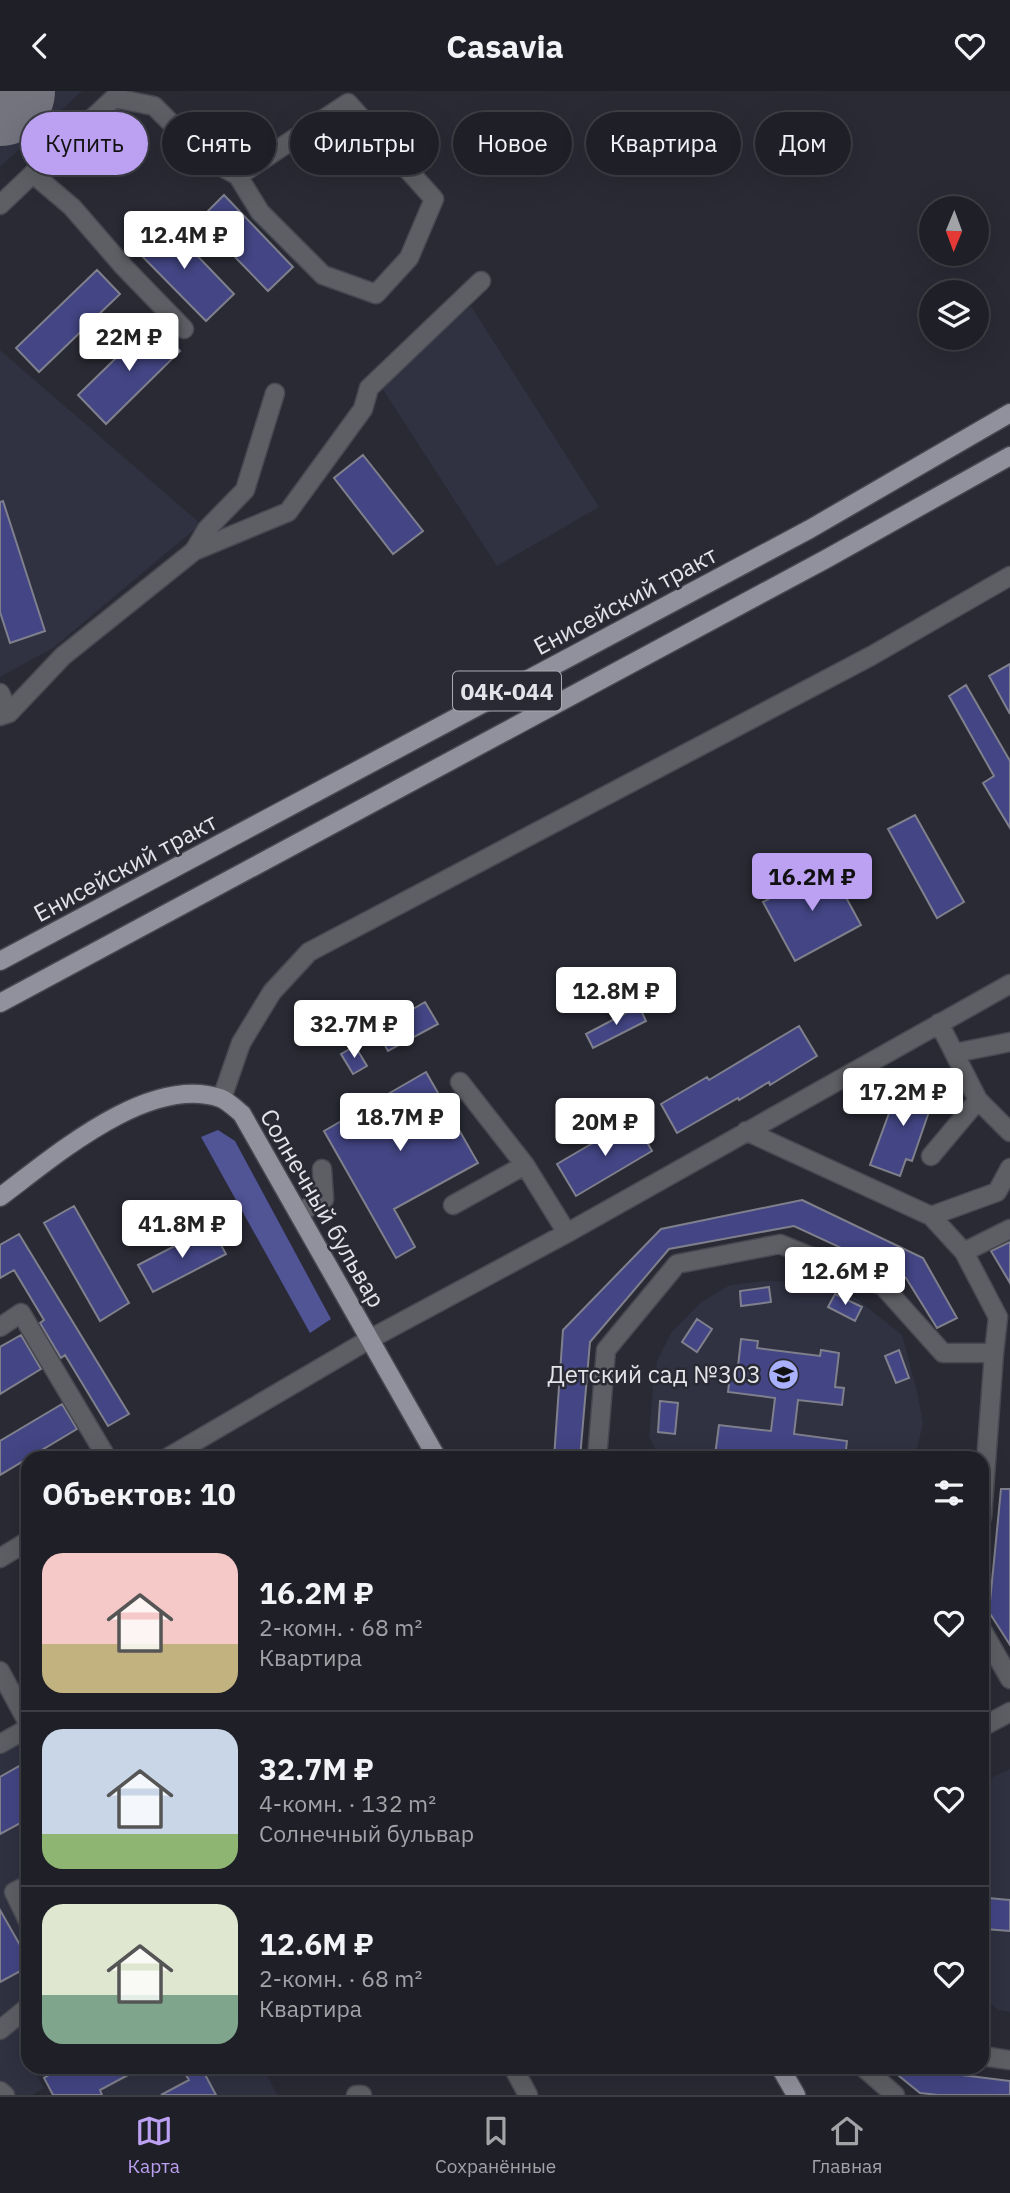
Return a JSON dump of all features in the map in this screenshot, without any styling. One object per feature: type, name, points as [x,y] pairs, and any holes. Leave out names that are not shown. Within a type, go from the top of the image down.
[{"type":"main road","name":"Енисейский тракт","points":[[0,961],[810,529],[1010,413]]},
{"type":"main road","name":"04К-044","points":[[0,1003],[826,559],[1010,456]]},
{"type":"main road","points":[[0,1198],[95,1127],[146,1103],[187,1093],[222,1098]]},
{"type":"main road","name":"Солнечный бульвар","points":[[222,1098],[242,1114],[433,1451]]},
{"type":"main road","points":[[784,2074],[796,2095]]},
{"type":"street","points":[[98,112],[117,94],[154,106],[205,157],[237,176],[260,212],[323,275],[376,294],[409,258],[434,199],[348,103],[237,176]]},
{"type":"street","points":[[0,205],[32,175]]},
{"type":"street","points":[[34,175],[72,207],[124,267],[184,329]]},
{"type":"street","points":[[4,714],[62,656],[194,551],[288,512],[363,409],[369,388],[481,281]]},
{"type":"street","points":[[194,551],[207,529],[245,489],[275,393]]},
{"type":"street","points":[[222,1098],[240,1043],[272,992],[309,952],[872,656],[1010,576]]},
{"type":"street","points":[[0,693],[4,714]]},
{"type":"street","points":[[179,1451],[370,1339],[567,1233],[1010,984]]},
{"type":"street","points":[[939,1023],[978,1100],[1010,1132]]},
{"type":"street","points":[[955,1053],[1010,1042]]},
{"type":"street","points":[[460,1082],[525,1165],[567,1233]]},
{"type":"street","points":[[931,1156],[978,1100]]},
{"type":"street","points":[[746,1132],[931,1216],[964,1252],[998,1317],[987,1451]]},
{"type":"street","points":[[453,1205],[525,1165]]},
{"type":"street","points":[[931,1216],[997,1192],[1010,1168]]},
{"type":"street","points":[[298,1213],[324,1199],[321,1169]]},
{"type":"street","points":[[964,1252],[1010,1229]]},
{"type":"street","points":[[598,1451],[606,1350],[677,1264],[780,1244],[883,1286],[943,1353],[994,1353]]},
{"type":"street","points":[[0,1327],[21,1314],[103,1451]]},
{"type":"street","points":[[0,1558],[21,1545]]},
{"type":"street","points":[[989,1642],[1010,1679]]},
{"type":"street","points":[[0,1671],[21,1712]]},
{"type":"street","points":[[989,1723],[1010,1712]]},
{"type":"street","points":[[0,1744],[21,1730]]},
{"type":"street","points":[[21,1888],[14,1892],[21,1906]]},
{"type":"street","points":[[0,2030],[21,2013]]},
{"type":"street","points":[[989,2057],[1010,2060]]},
{"type":"street","points":[[517,2074],[528,2095]]},
{"type":"street","points":[[871,2074],[895,2095]]},
{"type":"street","points":[[0,2091],[5,2095]]},
{"type":"shaded area","points":[[0,91],[82,91],[59,112],[21,112],[21,148],[0,167]]},
{"type":"shaded area","points":[[471,306],[599,507],[497,566],[380,385]]},
{"type":"shaded area","points":[[0,350],[201,524],[53,648],[0,677]]},
{"type":"shaded area","points":[[218,1130],[235,1141],[331,1319],[310,1333],[201,1137]]},
{"type":"shaded area","name":"Детский сад №303","points":[[763,1281],[808,1282],[856,1298],[902,1335],[923,1423],[917,1451],[656,1451],[649,1437],[657,1361],[671,1333],[701,1302],[730,1285]]},
{"type":"shaded area","points":[[21,1741],[21,2074],[36,2074],[44,2088],[32,2095],[0,2095],[0,1753]]},
{"type":"shaded area","points":[[1010,1769],[1010,2012],[998,2010],[989,2002],[989,1779]]},
{"type":"shaded area","points":[[42,2074],[266,2074],[277,2095],[53,2095]]},
{"type":"building","points":[[224,195],[293,267],[268,291],[199,220]]},
{"type":"building","points":[[163,220],[234,294],[206,321],[134,248]]},
{"type":"building","points":[[97,270],[120,294],[39,372],[16,348]]},
{"type":"building","points":[[152,323],[180,351],[106,424],[78,395]]},
{"type":"building","points":[[363,455],[423,531],[393,554],[334,478]]},
{"type":"building","points":[[3,501],[45,631],[10,643],[0,612],[0,502]]},
{"type":"building","points":[[1010,664],[1010,714],[989,676]]},
{"type":"building","points":[[966,685],[1010,761],[1010,828],[983,783],[994,776],[949,696]]},
{"type":"building","points":[[915,815],[964,902],[937,918],[888,829]]},
{"type":"building","points":[[829,866],[861,925],[795,961],[763,902]]},
{"type":"building","points":[[425,1002],[438,1024],[388,1051],[373,1024],[410,1004],[413,1009]]},
{"type":"building","points":[[639,1006],[646,1021],[593,1048],[586,1034]]},
{"type":"building","points":[[799,1026],[817,1056],[770,1085],[769,1082],[677,1133],[661,1104],[707,1077],[709,1080]]},
{"type":"building","points":[[355,1046],[367,1066],[353,1074],[341,1054]]},
{"type":"building","points":[[426,1072],[478,1163],[394,1209],[415,1247],[396,1258],[324,1131]]},
{"type":"building","points":[[902,1078],[930,1088],[926,1101],[932,1103],[912,1161],[906,1159],[900,1176],[870,1165]]},
{"type":"building","points":[[634,1119],[652,1151],[576,1196],[557,1164]]},
{"type":"building","points":[[802,1200],[923,1258],[957,1318],[937,1328],[906,1278],[794,1226],[669,1249],[590,1342],[581,1451],[554,1451],[563,1330],[661,1229]]},
{"type":"building","points":[[74,1206],[129,1303],[100,1321],[44,1223]]},
{"type":"building","points":[[211,1227],[226,1254],[153,1292],[138,1265]]},
{"type":"building","points":[[19,1234],[129,1414],[108,1426],[65,1355],[61,1358],[40,1323],[44,1320],[14,1270],[0,1278],[0,1245]]},
{"type":"building","points":[[1010,1242],[1010,1283],[991,1251]]},
{"type":"building","points":[[769,1287],[771,1302],[741,1306],[740,1291]]},
{"type":"building","points":[[835,1294],[862,1307],[855,1321],[828,1307]]},
{"type":"building","points":[[697,1319],[712,1329],[697,1352],[682,1342]]},
{"type":"building","points":[[21,1335],[41,1369],[0,1394],[0,1347]]},
{"type":"building","points":[[741,1339],[758,1341],[757,1348],[820,1356],[821,1350],[839,1353],[835,1387],[844,1388],[842,1405],[798,1400],[794,1434],[847,1441],[846,1451],[716,1451],[719,1425],[771,1431],[775,1398],[728,1392],[730,1375],[737,1376]]},
{"type":"building","points":[[899,1350],[909,1378],[896,1383],[885,1356]]},
{"type":"building","points":[[660,1401],[678,1403],[675,1434],[658,1432]]},
{"type":"building","points":[[62,1404],[77,1429],[40,1451],[21,1451],[21,1462],[0,1475],[0,1441]]},
{"type":"building","points":[[1001,1489],[1010,1489],[1010,1645],[989,1612]]},
{"type":"building","points":[[21,1765],[21,1823],[0,1834],[0,1777]]},
{"type":"building","points":[[989,1898],[1010,1900],[1010,1931],[989,1929]]},
{"type":"building","points":[[0,1910],[21,1947],[21,1971],[0,1982]]},
{"type":"building","points":[[51,2074],[130,2074],[100,2090],[102,2095],[53,2095],[44,2078]]},
{"type":"building","points":[[185,2074],[205,2074],[216,2095],[161,2095],[189,2080]]},
{"type":"building","points":[[897,2074],[953,2074],[1010,2081],[1010,2095],[920,2093]]},
{"type":"place","name":"Детский сад №303","points":[[784,1374]]}]
